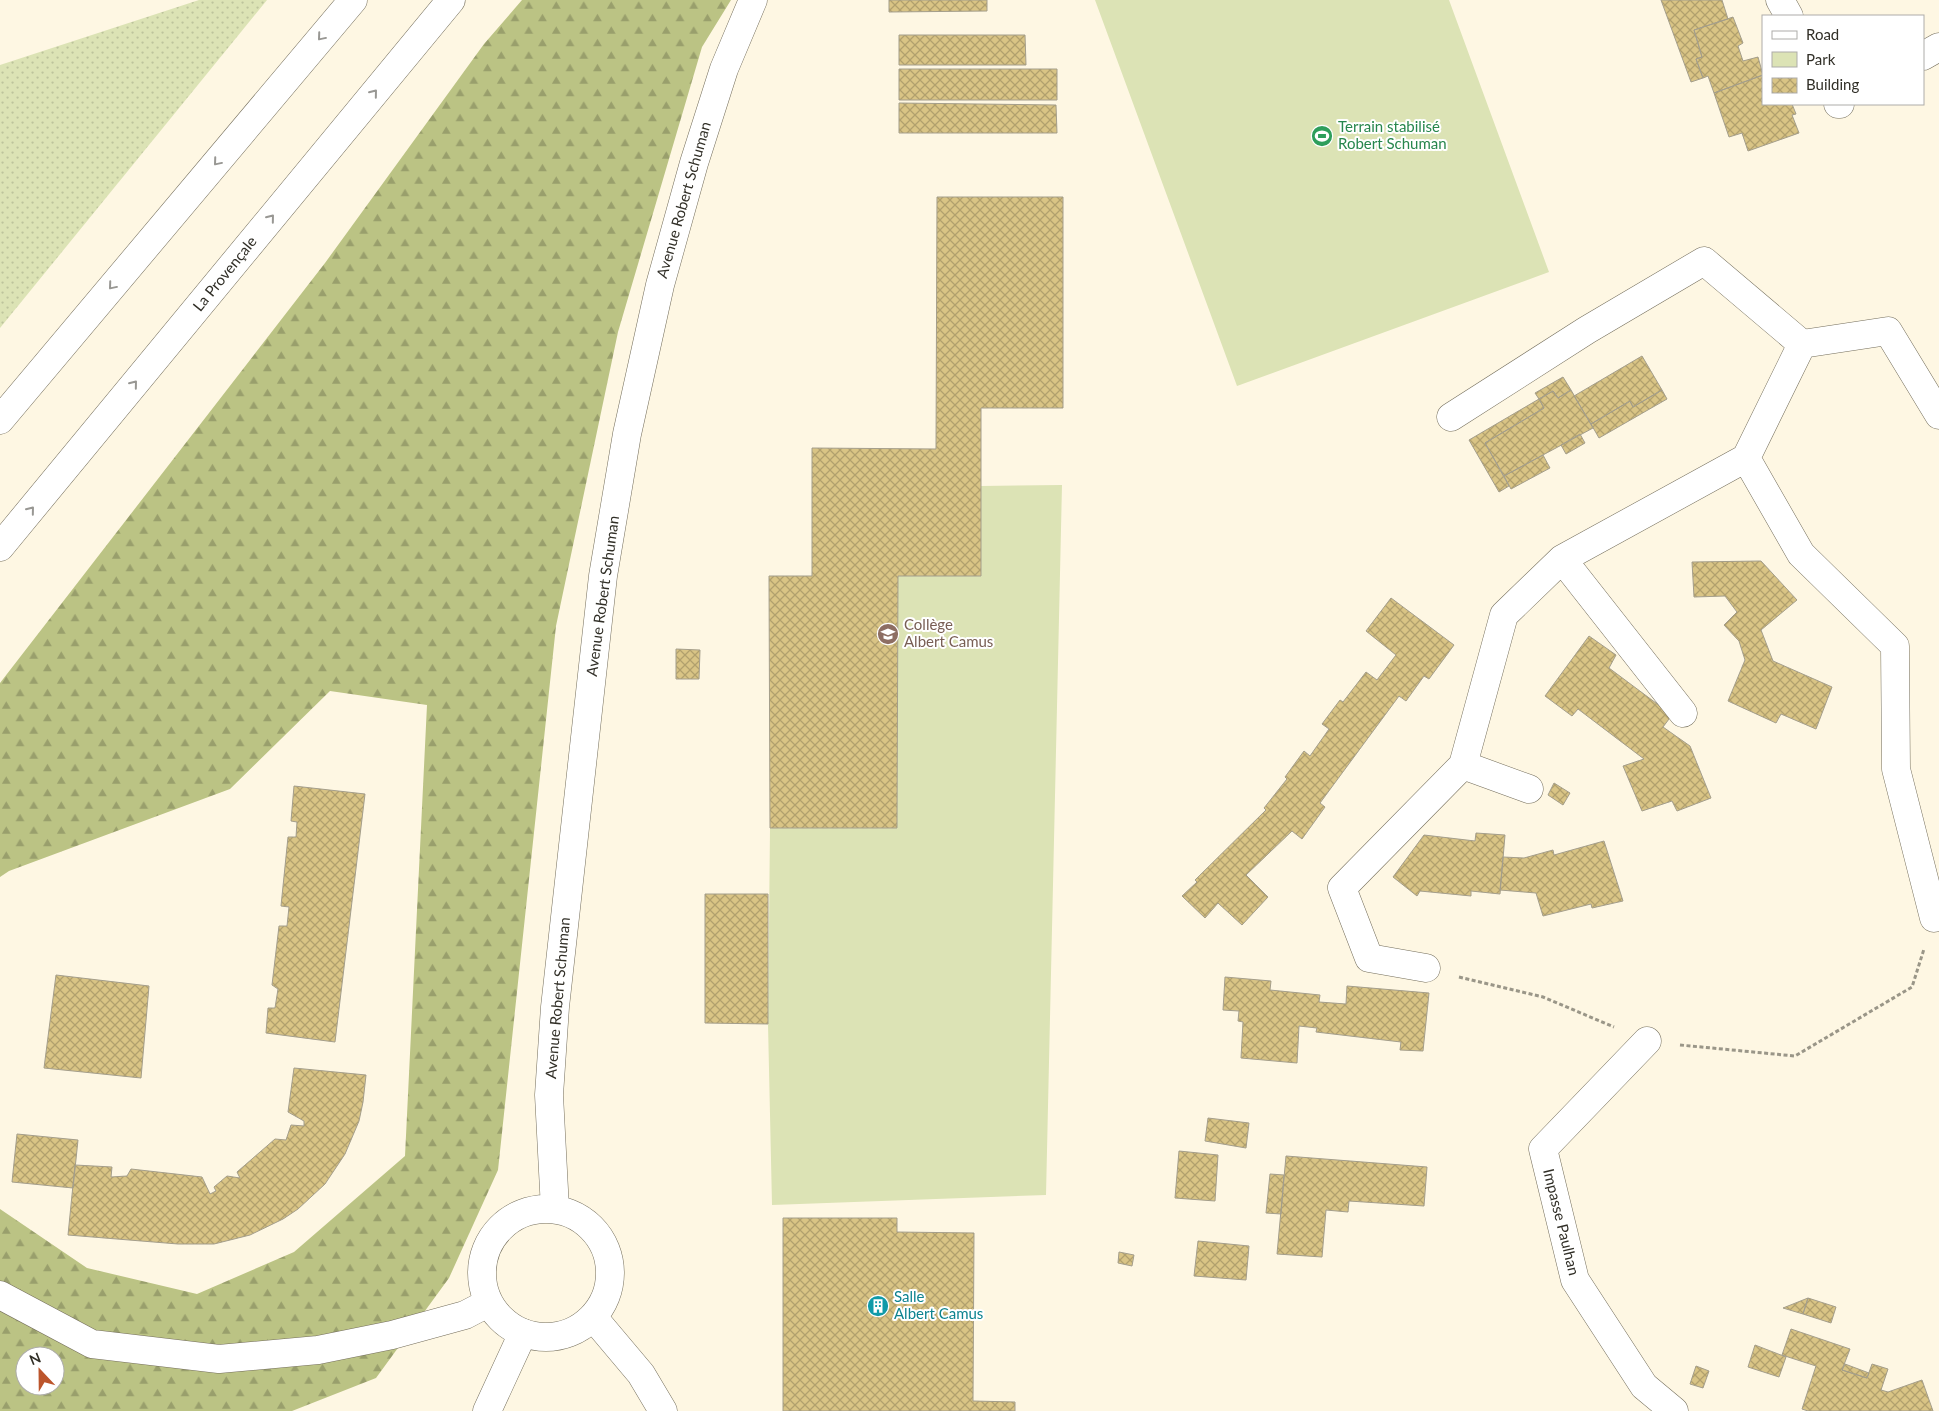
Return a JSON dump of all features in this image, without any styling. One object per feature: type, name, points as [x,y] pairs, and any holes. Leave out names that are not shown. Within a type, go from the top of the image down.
[{"type":"main road","points":[[0,420],[353,0]]},
{"type":"main road","name":"La Provençale","points":[[0,547],[451,0]]},
{"type":"main road","name":"Avenue Robert Schuman","points":[[555,1209],[549,1095],[555,1007],[603,576],[627,434],[660,285],[720,78],[753,0]]},
{"type":"main road","points":[[1780,0],[1788,15]]},
{"type":"main road","points":[[1924,55],[1939,46]]},
{"type":"main road","points":[[1451,417],[1588,330],[1704,261],[1802,344],[1888,331],[1939,415]]},
{"type":"main road","points":[[1426,968],[1370,958],[1342,888],[1463,765],[1504,615],[1562,559],[1746,458],[1802,344]]},
{"type":"main road","points":[[1746,458],[1801,554],[1895,646],[1896,769],[1934,918]]},
{"type":"main road","points":[[1562,559],[1684,713]]},
{"type":"main road","points":[[1463,765],[1529,789]]},
{"type":"main road","name":"Impasse Paulhan","points":[[1647,1041],[1543,1149],[1575,1280],[1644,1386],[1674,1411]]},
{"type":"main road","points":[[555,1209],[574,1215],[591,1226],[603,1242],[609,1261],[610,1282],[604,1301],[592,1318],[578,1329],[562,1335],[545,1338],[523,1333],[512,1328],[498,1317],[488,1303],[482,1280],[483,1257],[493,1236],[510,1219],[531,1210],[555,1209]]},
{"type":"main road","points":[[0,1295],[92,1344],[219,1358],[318,1350],[392,1335],[465,1315],[488,1303]]},
{"type":"main road","points":[[592,1318],[641,1374],[663,1411]]},
{"type":"main road","points":[[487,1411],[523,1333]]},
{"type":"path","points":[[1426,968],[1543,997],[1647,1041],[1795,1056],[1912,987],[1934,918]]},
{"type":"green space","points":[[199,0],[267,0],[0,328],[0,65]]},
{"type":"green space","points":[[522,0],[731,0],[702,47],[618,332],[556,626],[498,1170],[449,1278],[376,1378],[292,1411],[0,1411],[0,1209],[87,1268],[197,1294],[294,1252],[405,1156],[427,705],[330,691],[230,789],[9,871],[0,877],[0,683],[325,263],[484,44]]},
{"type":"green space","name":"Terrain stabilisé Robert Schuman","points":[[1095,0],[1449,0],[1549,272],[1237,386]]},
{"type":"green space","points":[[1062,485],[1046,1195],[772,1205],[768,1024],[770,828],[897,828],[898,576],[980,576],[981,486]]},
{"type":"building","points":[[889,0],[987,0],[987,11],[889,12]]},
{"type":"building","points":[[1661,0],[1722,0],[1728,19],[1694,30],[1702,57],[1696,59],[1703,78],[1691,82]]},
{"type":"building","points":[[1733,17],[1743,43],[1738,46],[1743,61],[1758,57],[1762,75],[1714,93],[1708,76],[1703,78],[1696,59],[1702,57],[1694,30]]},
{"type":"building","points":[[899,35],[1025,35],[1026,65],[899,65]]},
{"type":"building","points":[[899,69],[1057,69],[1057,100],[899,100]]},
{"type":"building","points":[[1762,75],[1762,105],[1792,105],[1796,114],[1792,115],[1799,133],[1748,151],[1742,133],[1729,137],[1714,93]]},
{"type":"building","points":[[899,103],[1056,105],[1057,133],[899,133]]},
{"type":"building","points":[[937,197],[1063,197],[1063,408],[981,408],[981,576],[898,576],[897,828],[770,828],[769,576],[812,576],[812,448],[936,449]]},
{"type":"building","points":[[1642,356],[1662,390],[1633,407],[1630,401],[1591,424],[1574,396]]},
{"type":"building","points":[[1563,377],[1571,390],[1558,398],[1553,391],[1539,399],[1535,393]]},
{"type":"building","points":[[1571,390],[1593,428],[1504,476],[1485,443],[1544,408],[1539,399],[1553,391],[1558,398]]},
{"type":"building","points":[[1662,390],[1667,399],[1599,438],[1591,424],[1630,401],[1633,407]]},
{"type":"building","points":[[1539,399],[1544,408],[1485,443],[1509,486],[1499,492],[1469,440]]},
{"type":"building","points":[[1580,434],[1585,443],[1566,454],[1561,445]]},
{"type":"building","points":[[1543,455],[1550,468],[1511,489],[1504,476]]},
{"type":"building","points":[[1761,561],[1797,600],[1761,630],[1773,661],[1832,687],[1816,729],[1781,714],[1776,723],[1728,701],[1745,660],[1739,641],[1724,625],[1737,612],[1725,596],[1694,597],[1692,562]]},
{"type":"building","points":[[1391,598],[1454,645],[1429,679],[1424,676],[1406,701],[1399,696],[1320,803],[1325,807],[1302,839],[1292,831],[1246,875],[1268,897],[1242,925],[1218,903],[1205,918],[1182,896],[1197,882],[1195,880],[1266,810],[1264,808],[1287,779],[1285,777],[1304,751],[1310,756],[1329,729],[1322,724],[1340,700],[1343,702],[1366,672],[1377,680],[1396,655],[1366,631]]},
{"type":"building","points":[[1589,636],[1616,655],[1609,668],[1672,715],[1663,727],[1690,746],[1711,798],[1677,811],[1672,801],[1642,811],[1623,766],[1644,759],[1578,709],[1572,716],[1545,696]]},
{"type":"building","points":[[676,649],[700,650],[699,679],[676,679]]},
{"type":"building","points":[[1554,783],[1570,793],[1563,805],[1548,795]]},
{"type":"building","points":[[294,786],[365,794],[335,1042],[266,1033],[268,1008],[275,1008],[278,989],[272,985],[279,926],[287,926],[289,907],[281,906],[288,837],[296,837],[297,822],[291,821]]},
{"type":"building","points":[[1476,833],[1505,835],[1500,894],[1471,891],[1471,896],[1420,891],[1417,896],[1393,877],[1424,835],[1475,841]]},
{"type":"building","points":[[1604,841],[1623,901],[1592,908],[1591,904],[1543,916],[1536,893],[1500,890],[1503,857],[1524,858],[1553,850],[1554,855]]},
{"type":"building","points":[[705,894],[768,894],[768,1024],[705,1023]]},
{"type":"building","points":[[56,975],[149,986],[141,1078],[44,1068]]},
{"type":"building","points":[[1225,977],[1271,981],[1270,990],[1320,995],[1319,1002],[1346,1004],[1347,986],[1429,993],[1423,1051],[1400,1050],[1401,1042],[1316,1032],[1317,1028],[1299,1026],[1297,1063],[1241,1058],[1243,1022],[1238,1021],[1239,1011],[1223,1010]]},
{"type":"building","points":[[294,1068],[366,1075],[359,1121],[345,1154],[325,1184],[298,1209],[283,1219],[250,1235],[214,1244],[178,1244],[68,1235],[75,1165],[112,1167],[111,1177],[127,1176],[131,1169],[202,1177],[210,1194],[216,1191],[214,1187],[227,1176],[240,1178],[237,1172],[275,1139],[286,1140],[291,1125],[304,1126],[304,1121],[288,1112]]},
{"type":"building","points":[[1208,1118],[1249,1123],[1246,1148],[1205,1141]]},
{"type":"building","points":[[17,1134],[78,1140],[73,1188],[12,1182]]},
{"type":"building","points":[[1179,1151],[1218,1155],[1215,1201],[1175,1198]]},
{"type":"building","points":[[1286,1156],[1427,1167],[1424,1206],[1349,1201],[1348,1212],[1326,1210],[1322,1257],[1277,1254]]},
{"type":"building","points":[[1270,1174],[1284,1175],[1281,1214],[1266,1213]]},
{"type":"building","name":"Salle Albert Camus","points":[[783,1218],[897,1218],[897,1232],[974,1233],[973,1401],[1015,1402],[1015,1411],[783,1411]]},
{"type":"building","points":[[1198,1241],[1249,1246],[1246,1280],[1194,1276]]},
{"type":"building","points":[[1119,1252],[1134,1255],[1132,1266],[1118,1263]]},
{"type":"building","points":[[1808,1298],[1836,1307],[1831,1323],[1803,1314]]},
{"type":"building","points":[[1808,1298],[1803,1314],[1783,1308]]},
{"type":"building","points":[[1791,1329],[1850,1349],[1842,1370],[1867,1378],[1872,1364],[1888,1369],[1881,1390],[1888,1392],[1922,1380],[1933,1411],[1808,1411],[1802,1409],[1816,1366],[1782,1355]]},
{"type":"building","points":[[1755,1345],[1786,1357],[1779,1377],[1748,1367]]},
{"type":"building","points":[[1845,1364],[1869,1373],[1867,1378],[1842,1370]]},
{"type":"building","points":[[1696,1366],[1709,1371],[1703,1388],[1690,1384]]},
{"type":"place","name":"Terrain stabilisé Robert Schuman","points":[[1322,136]]},
{"type":"place","name":"Collège Albert Camus","points":[[888,634]]},
{"type":"place","name":"Salle Albert Camus","points":[[878,1306]]}]
